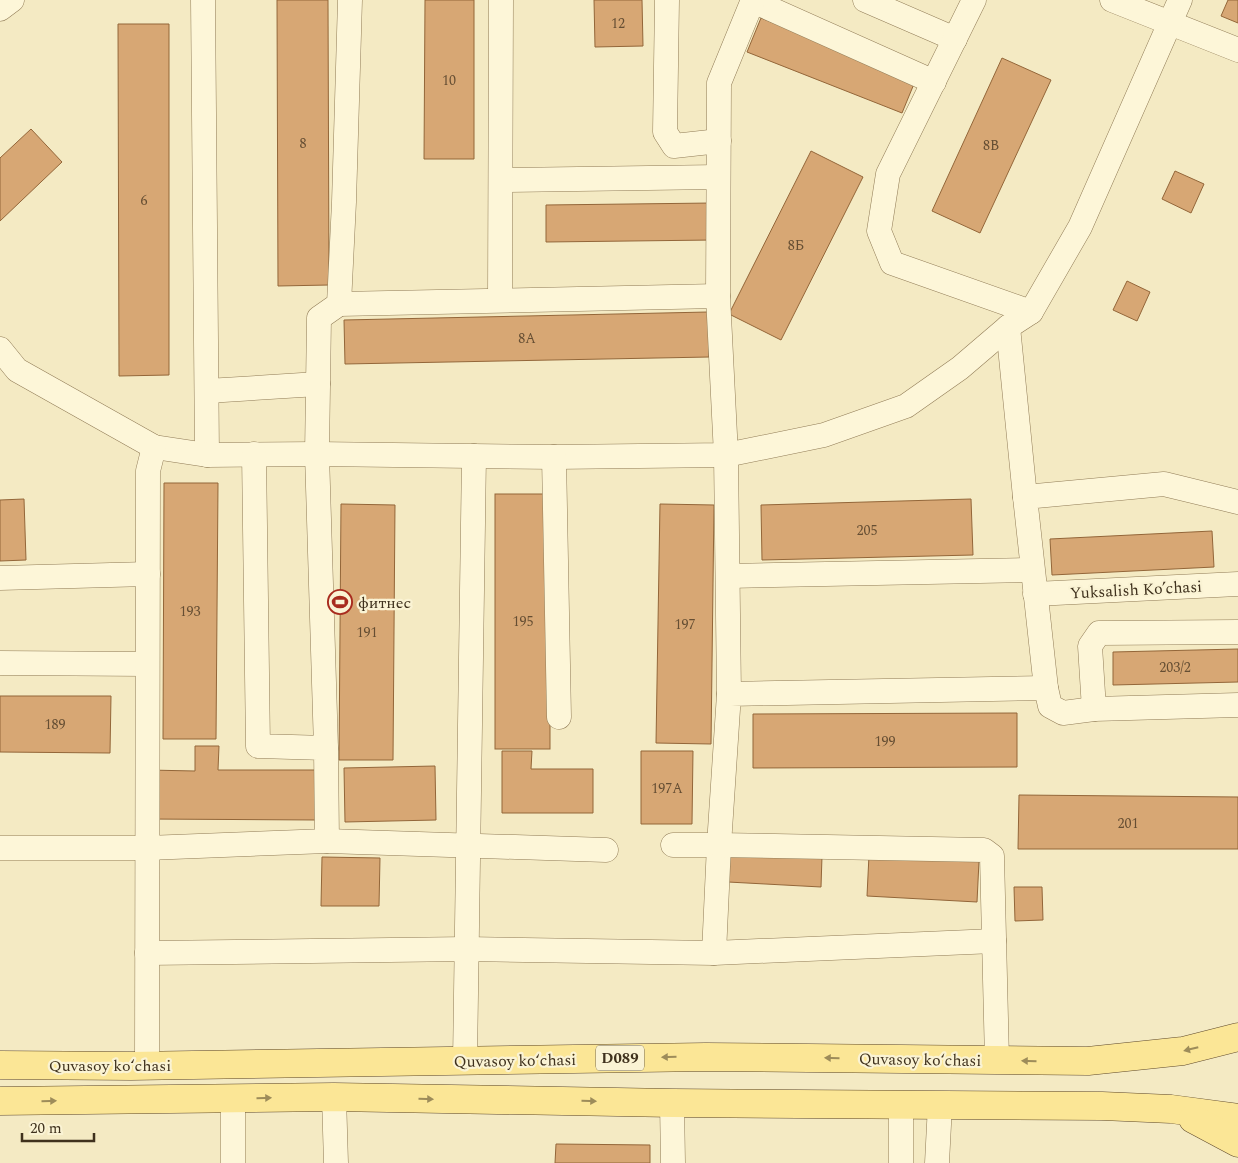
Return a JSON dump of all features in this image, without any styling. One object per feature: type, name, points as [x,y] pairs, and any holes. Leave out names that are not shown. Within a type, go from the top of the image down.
[{"type":"main road","name":"Quvasoy koʻchasi","points":[[0,1065],[147,1066],[706,1057],[1088,1061],[1183,1051],[1238,1037]]},
{"type":"main road","points":[[0,1101],[334,1097],[672,1103],[1102,1106],[1171,1110],[1238,1118]]},
{"type":"main road","points":[[1171,1110],[1204,1123],[1238,1143]]},
{"type":"street","points":[[0,9],[12,0]]},
{"type":"street","points":[[203,0],[207,455]]},
{"type":"street","points":[[339,304],[350,0]]},
{"type":"street","points":[[500,300],[501,0]]},
{"type":"street","points":[[667,0],[665,132],[674,146],[718,141]]},
{"type":"street","points":[[714,954],[719,845],[730,694],[726,455],[718,296],[719,83],[753,0],[934,82]]},
{"type":"street","points":[[865,0],[955,39]]},
{"type":"street","points":[[974,0],[888,174],[879,231],[892,263],[1031,312]]},
{"type":"street","points":[[1112,0],[1238,50]]},
{"type":"street","points":[[0,350],[17,370],[154,447],[207,455],[317,454],[554,457],[726,455],[824,435],[906,406],[960,368],[1008,327],[1031,312],[1080,227],[1180,0]]},
{"type":"street","points":[[500,180],[718,177]]},
{"type":"street","points":[[327,842],[317,454],[319,318],[339,304],[718,296]]},
{"type":"street","points":[[1008,327],[1032,570],[1046,688],[1050,706],[1063,713],[1094,709],[1238,704]]},
{"type":"street","points":[[206,391],[318,384]]},
{"type":"street","points":[[147,1066],[148,472],[154,447]]},
{"type":"street","points":[[254,454],[258,746],[326,748]]},
{"type":"street","points":[[466,1061],[474,456]]},
{"type":"street","points":[[554,457],[559,717]]},
{"type":"street","points":[[1025,497],[1164,484],[1238,502]]},
{"type":"street","points":[[728,576],[1032,570]]},
{"type":"street","points":[[0,578],[148,574]]},
{"type":"street","name":"Yuksalish Ko’chasi","points":[[1035,594],[1238,584]]},
{"type":"street","points":[[1094,709],[1090,646],[1099,633],[1238,632]]},
{"type":"street","points":[[0,663],[147,664]]},
{"type":"street","points":[[730,694],[1046,688]]},
{"type":"street","points":[[0,848],[147,848],[327,842],[606,850]]},
{"type":"street","points":[[673,845],[984,850],[992,856],[997,1060]]},
{"type":"street","points":[[147,954],[467,949],[714,954],[994,941]]},
{"type":"street","points":[[334,1097],[336,1163]]},
{"type":"street","points":[[233,1099],[234,1163]]},
{"type":"street","points":[[672,1103],[673,1163]]},
{"type":"street","points":[[901,1104],[901,1163]]},
{"type":"street","points":[[937,1163],[940,1105]]},
{"type":"building","points":[[277,0],[328,0],[329,285],[278,286]]},
{"type":"building","points":[[425,0],[474,0],[474,159],[424,159]]},
{"type":"building","points":[[594,0],[642,0],[643,46],[595,47]]},
{"type":"building","points":[[1228,0],[1238,0],[1238,23],[1221,16]]},
{"type":"building","points":[[761,18],[916,79],[902,113],[747,52]]},
{"type":"building","points":[[118,24],[169,24],[169,375],[119,376]]},
{"type":"building","points":[[1002,58],[1051,80],[980,233],[932,211]]},
{"type":"building","points":[[31,129],[62,162],[0,221],[0,158]]},
{"type":"building","points":[[811,151],[863,177],[781,340],[729,314]]},
{"type":"building","points":[[1175,171],[1204,184],[1191,213],[1162,199]]},
{"type":"building","points":[[712,203],[713,240],[546,242],[546,205]]},
{"type":"building","points":[[1127,281],[1150,292],[1137,321],[1113,310]]},
{"type":"building","points":[[708,312],[709,357],[345,364],[344,320]]},
{"type":"building","points":[[164,483],[218,483],[216,739],[163,739]]},
{"type":"building","points":[[495,494],[550,494],[550,749],[495,749]]},
{"type":"building","points":[[24,499],[26,560],[0,561],[0,500]]},
{"type":"building","points":[[971,499],[973,555],[762,560],[761,505]]},
{"type":"building","points":[[341,504],[395,505],[393,760],[339,760]]},
{"type":"building","points":[[660,504],[714,505],[711,744],[656,743]]},
{"type":"building","points":[[1212,531],[1214,567],[1052,575],[1050,539]]},
{"type":"building","points":[[1238,649],[1238,682],[1113,685],[1113,652]]},
{"type":"building","points":[[0,696],[111,696],[110,753],[0,752]]},
{"type":"building","points":[[1017,713],[1017,767],[753,768],[753,714]]},
{"type":"building","points":[[195,746],[219,746],[218,770],[316,770],[316,820],[147,819],[148,770],[195,771]]},
{"type":"building","points":[[502,751],[532,751],[531,769],[593,769],[593,813],[502,813]]},
{"type":"building","points":[[641,751],[693,751],[692,824],[641,824]]},
{"type":"building","points":[[435,766],[436,820],[345,822],[344,768]]},
{"type":"building","points":[[1019,795],[1238,797],[1238,849],[1018,849]]},
{"type":"building","points":[[729,852],[822,856],[821,887],[728,882]]},
{"type":"building","points":[[869,855],[979,861],[977,902],[867,896]]},
{"type":"building","points":[[322,857],[380,858],[379,906],[321,906]]},
{"type":"building","points":[[1014,887],[1042,887],[1043,920],[1015,921]]},
{"type":"building","points":[[556,1144],[650,1145],[650,1163],[555,1163]]},
{"type":"place","name":"фитнес","points":[[340,602]]}]
